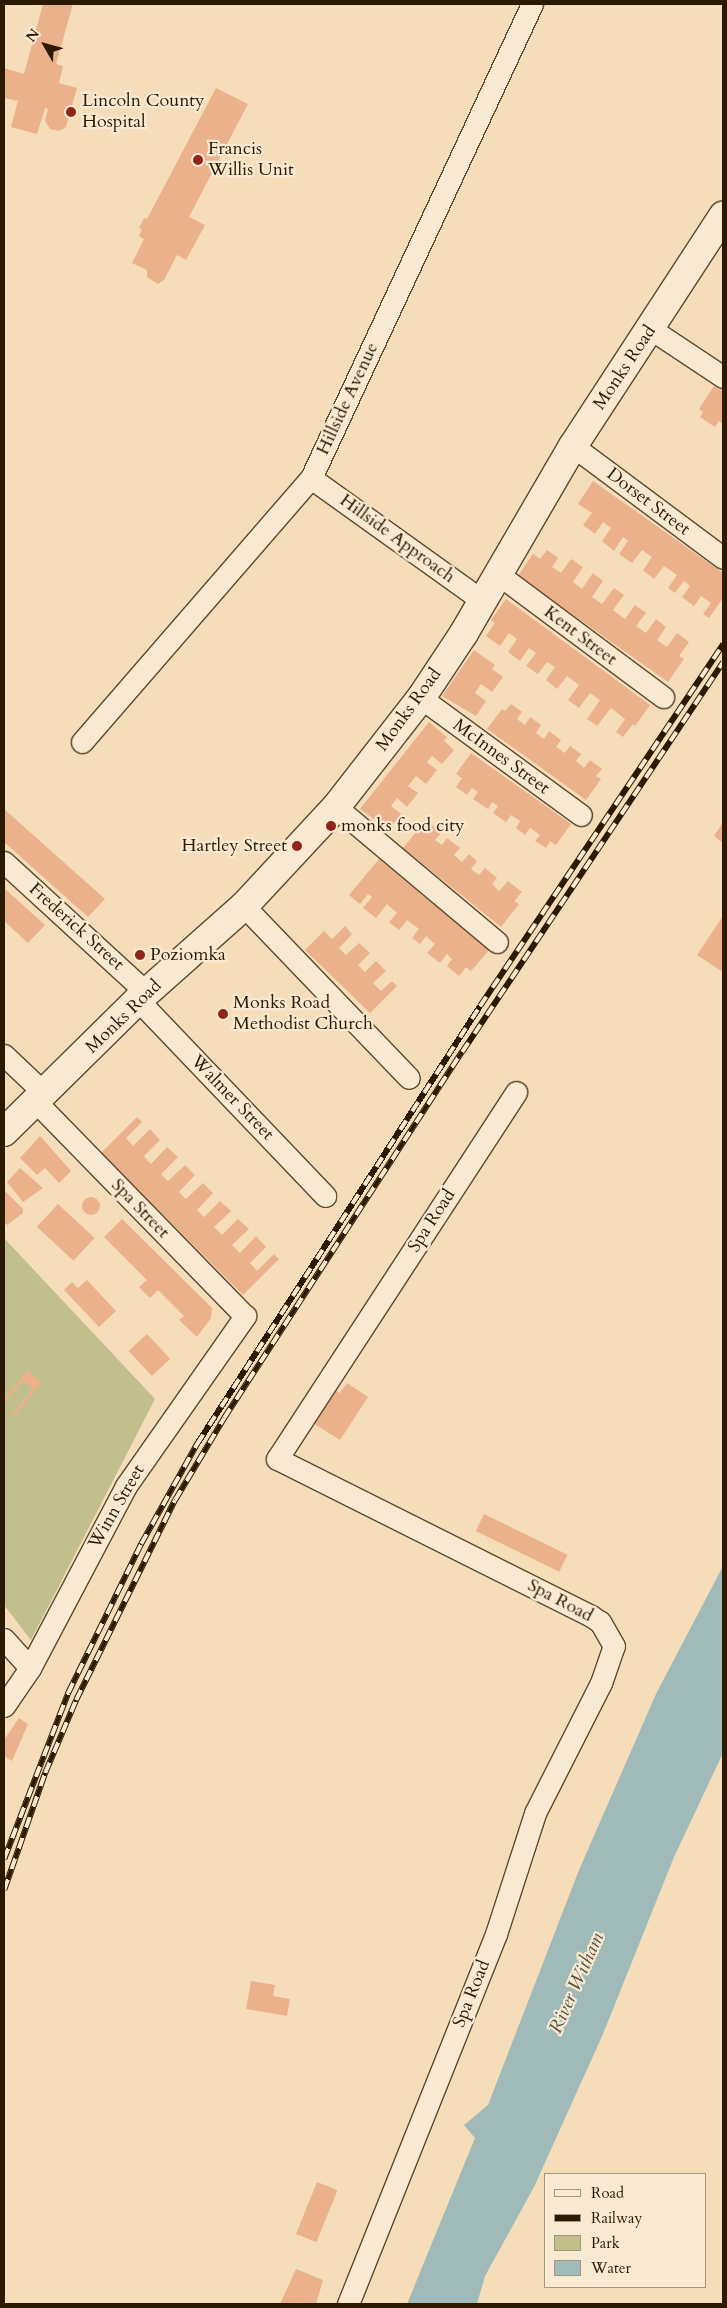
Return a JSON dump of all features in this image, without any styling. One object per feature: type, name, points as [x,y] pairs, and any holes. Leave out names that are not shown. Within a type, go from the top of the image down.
[{"type":"main road","name":"Monks Road","points":[[4,1132],[143,997],[244,906],[336,807],[421,698],[482,601],[573,446],[723,216]]},
{"type":"street","name":"Hillside Avenue","points":[[82,742],[312,478],[532,4]]},
{"type":"street","points":[[651,329],[723,377]]},
{"type":"street","name":"Dorset Street","points":[[573,446],[723,558]]},
{"type":"street","name":"Hillside Approach","points":[[312,478],[482,601]]},
{"type":"street","name":"Kent Street","points":[[498,574],[663,697]]},
{"type":"street","name":"McInnes Street","points":[[421,698],[581,815]]},
{"type":"street","points":[[336,807],[497,942]]},
{"type":"street","name":"Frederick Street","points":[[4,862],[143,997]]},
{"type":"street","points":[[244,906],[409,1078]]},
{"type":"street","name":"Walmer Street","points":[[143,997],[325,1196]]},
{"type":"street","name":"Spa Street","points":[[4,1055],[40,1097],[244,1316]]},
{"type":"street","name":"Spa Road","points":[[348,2304],[496,1934],[535,1813],[602,1683],[614,1646],[600,1622],[591,1616],[277,1459],[516,1092]]},
{"type":"street","name":"Winn Street","points":[[4,1706],[30,1668],[126,1486],[244,1316]]},
{"type":"street","points":[[4,1639],[30,1668]]},
{"type":"green space","points":[[4,1238],[155,1399],[31,1640],[4,1605]]},
{"type":"water","name":"River Witham","points":[[723,1566],[723,1753],[674,1857],[603,2034],[534,2187],[485,2276],[477,2304],[407,2304],[475,2138],[464,2125],[488,2105],[579,1870],[656,1694]]},
{"type":"building","points":[[43,4],[73,4],[56,64],[63,66],[59,83],[77,88],[66,127],[59,131],[50,129],[45,121],[48,109],[45,108],[37,134],[11,127],[18,101],[4,98],[4,68],[24,74]]},
{"type":"building","name":"Francis Willis Unit","points":[[216,88],[248,104],[189,217],[205,225],[186,260],[177,255],[164,280],[158,284],[147,277],[147,270],[132,263],[144,239],[139,236],[142,229],[139,228],[144,218],[147,219]]},
{"type":"building","points":[[714,386],[723,392],[723,424],[719,421],[715,427],[700,417],[703,412],[699,409]]},
{"type":"building","points":[[593,481],[723,573],[723,598],[709,618],[703,614],[711,603],[701,596],[694,606],[682,597],[690,586],[684,581],[675,593],[668,588],[677,575],[664,566],[654,579],[643,570],[652,557],[642,550],[632,563],[619,554],[628,541],[623,537],[614,551],[602,541],[611,528],[603,522],[595,534],[583,525],[592,513],[578,504]]},
{"type":"building","points":[[547,550],[558,558],[552,567],[561,573],[571,559],[583,567],[573,582],[582,589],[593,573],[603,581],[592,597],[602,604],[614,588],[624,595],[613,610],[625,619],[635,605],[646,613],[636,626],[646,633],[656,619],[666,627],[657,640],[667,647],[677,633],[689,642],[679,656],[684,659],[668,682],[518,576],[533,554],[540,559]]},
{"type":"building","points":[[506,599],[650,705],[635,726],[633,724],[623,737],[616,732],[625,719],[611,708],[597,726],[587,719],[600,700],[590,693],[579,708],[568,700],[579,685],[567,676],[557,689],[546,680],[555,667],[547,662],[538,674],[526,666],[536,653],[529,648],[520,661],[508,652],[517,639],[509,633],[500,646],[486,636],[495,623],[491,620]]},
{"type":"building","points":[[474,650],[495,665],[492,669],[503,677],[492,692],[481,684],[475,693],[486,701],[476,716],[442,696]]},
{"type":"building","points":[[511,704],[522,712],[517,719],[525,725],[530,717],[541,725],[536,733],[544,739],[549,731],[561,740],[556,747],[565,753],[570,746],[581,754],[576,761],[584,768],[590,760],[602,769],[596,776],[601,779],[586,800],[487,729],[502,709],[505,711]]},
{"type":"building","points":[[429,722],[447,737],[444,741],[454,750],[442,764],[432,756],[427,762],[437,770],[426,784],[416,776],[408,786],[418,793],[407,807],[397,798],[391,806],[401,814],[390,828],[360,809]]},
{"type":"building","points":[[471,753],[571,824],[556,845],[550,841],[546,848],[535,841],[540,835],[530,828],[525,835],[516,828],[520,821],[511,815],[506,822],[493,813],[498,806],[492,802],[488,809],[473,799],[478,792],[472,788],[467,795],[456,787],[462,778],[456,774]]},
{"type":"building","points":[[4,809],[105,899],[88,917],[4,842]]},
{"type":"building","points":[[723,822],[723,843],[714,836]]},
{"type":"building","points":[[430,823],[441,833],[435,840],[442,845],[447,838],[460,848],[454,855],[462,862],[469,854],[477,861],[471,869],[479,875],[485,868],[497,878],[492,884],[499,891],[508,881],[522,892],[514,901],[519,904],[501,927],[403,848],[422,825],[425,829]]},
{"type":"building","points":[[379,859],[489,950],[471,971],[466,967],[459,976],[447,966],[452,959],[447,954],[440,963],[427,953],[435,944],[426,936],[420,944],[412,938],[419,929],[407,920],[399,930],[389,922],[397,913],[387,904],[376,918],[363,908],[372,897],[368,894],[360,904],[349,895]]},
{"type":"building","points":[[4,888],[45,925],[28,943],[4,921]]},
{"type":"building","points":[[723,916],[723,972],[697,955]]},
{"type":"building","points":[[345,926],[352,934],[339,948],[346,955],[359,943],[370,953],[358,965],[365,972],[376,961],[386,971],[373,983],[381,991],[392,981],[397,986],[370,1013],[305,950],[324,931],[332,939]]},
{"type":"building","points":[[137,1117],[142,1122],[126,1138],[133,1146],[150,1129],[160,1140],[144,1156],[147,1160],[151,1164],[167,1147],[178,1157],[161,1174],[168,1181],[185,1165],[195,1175],[179,1192],[186,1199],[203,1183],[213,1193],[197,1210],[204,1217],[220,1201],[231,1211],[214,1227],[222,1235],[238,1219],[249,1229],[232,1245],[240,1253],[256,1236],[266,1247],[250,1263],[257,1271],[274,1254],[279,1259],[243,1295],[101,1153]]},
{"type":"building","points":[[40,1136],[71,1171],[59,1183],[45,1168],[37,1175],[20,1158]]},
{"type":"building","points":[[20,1168],[43,1188],[23,1202],[7,1182]]},
{"type":"building","points":[[5,1191],[23,1209],[23,1213],[7,1225],[4,1222]]},
{"type":"building","points":[[91,1197],[99,1202],[100,1206],[95,1214],[91,1215],[83,1210],[82,1206],[87,1198]]},
{"type":"building","points":[[58,1204],[95,1238],[73,1261],[37,1227]]},
{"type":"building","points":[[122,1219],[212,1308],[211,1318],[197,1337],[179,1320],[184,1316],[158,1290],[150,1298],[139,1287],[147,1280],[104,1237]]},
{"type":"building","points":[[87,1280],[116,1311],[99,1327],[64,1290],[72,1282],[78,1288]]},
{"type":"building","points":[[147,1334],[170,1359],[152,1376],[129,1351]]},
{"type":"building","points":[[28,1370],[42,1383],[14,1416],[12,1414],[33,1389],[23,1381],[4,1403],[4,1399]]},
{"type":"building","points":[[347,1383],[368,1397],[340,1440],[313,1423],[335,1390],[340,1393]]},
{"type":"building","points":[[484,1514],[568,1555],[559,1572],[476,1531]]},
{"type":"building","points":[[19,1718],[28,1724],[12,1761],[4,1756],[4,1740]]},
{"type":"building","points":[[251,1981],[275,1985],[273,1996],[290,1999],[287,2016],[246,2009]]},
{"type":"building","points":[[317,2182],[337,2190],[316,2242],[296,2234]]},
{"type":"building","points":[[296,2269],[323,2280],[316,2304],[280,2304]]},
{"type":"railway","points":[[4,1859],[68,1693],[141,1544],[197,1444],[480,1006],[723,644]]},
{"type":"railway","points":[[4,1890],[45,1773],[76,1700],[175,1500],[224,1418],[462,1052],[723,662]]},
{"type":"place","name":"Lincoln County Hospital","points":[[71,112]]},
{"type":"place","name":"Francis Willis Unit","points":[[198,160]]},
{"type":"place","name":"monks food city","points":[[331,826]]},
{"type":"place","name":"Hartley Street","points":[[297,846]]},
{"type":"place","name":"Poziomka","points":[[140,955]]},
{"type":"place","name":"Monks Road Methodist Church","points":[[223,1014]]}]
